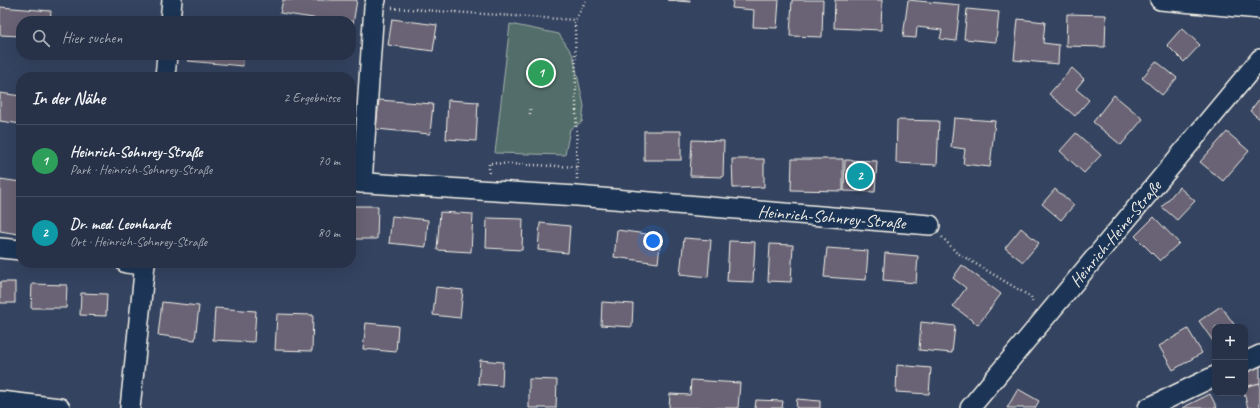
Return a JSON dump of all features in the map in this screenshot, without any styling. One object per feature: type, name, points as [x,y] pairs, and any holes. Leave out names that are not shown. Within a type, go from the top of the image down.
[{"type":"street","points":[[170,16],[172,0]]},
{"type":"street","points":[[1160,0],[1260,9]]},
{"type":"street","points":[[356,182],[375,4]]},
{"type":"street","name":"Heinrich-Heine-Straße","points":[[970,408],[1260,59]]},
{"type":"street","points":[[165,72],[167,60]]},
{"type":"street","name":"Heinrich-Sohnrey-Straße","points":[[356,182],[577,196],[936,232]]},
{"type":"street","points":[[0,248],[16,250]]},
{"type":"street","points":[[130,408],[145,268]]},
{"type":"street","points":[[1248,361],[1260,355]]},
{"type":"street","points":[[1148,408],[1212,377]]},
{"type":"street","points":[[0,401],[60,408]]},
{"type":"path","points":[[577,196],[575,20],[586,0]]},
{"type":"path","points":[[375,4],[575,20]]},
{"type":"path","points":[[530,109],[530,114]]},
{"type":"path","points":[[489,163],[577,167]]},
{"type":"path","points":[[936,232],[956,252],[1031,297],[1034,306],[1047,316]]},
{"type":"green space","points":[[510,24],[559,34],[573,55],[584,106],[582,122],[570,129],[565,155],[495,153]]},
{"type":"building","points":[[283,0],[357,0],[354,16],[300,16],[280,13]]},
{"type":"building","points":[[667,0],[690,0],[690,2]]},
{"type":"building","points":[[733,0],[779,0],[777,28],[753,27],[754,10],[732,8]]},
{"type":"building","points":[[792,0],[823,0],[822,37],[790,36]]},
{"type":"building","points":[[835,0],[882,0],[881,30],[834,28]]},
{"type":"building","points":[[908,0],[960,5],[956,41],[940,39],[942,30],[917,27],[916,38],[903,37]]},
{"type":"building","points":[[0,7],[51,11],[50,16],[16,16],[16,36],[0,35]]},
{"type":"building","points":[[967,9],[999,12],[996,42],[964,39]]},
{"type":"building","points":[[1067,14],[1106,15],[1105,47],[1066,46]]},
{"type":"building","points":[[392,19],[437,25],[433,51],[388,45]]},
{"type":"building","points":[[1018,19],[1045,22],[1043,43],[1059,45],[1058,64],[1014,60]]},
{"type":"building","points":[[1182,28],[1200,45],[1184,62],[1167,45]]},
{"type":"building","points":[[188,60],[244,60],[243,66]]},
{"type":"building","points":[[1156,61],[1177,78],[1162,95],[1142,78]]},
{"type":"building","points":[[1072,68],[1084,79],[1076,89],[1089,100],[1075,116],[1049,94]]},
{"type":"building","points":[[0,93],[16,95],[16,123],[0,121]]},
{"type":"building","points":[[1114,95],[1143,119],[1121,145],[1093,122]]},
{"type":"building","points":[[1260,98],[1260,119],[1250,111]]},
{"type":"building","points":[[379,100],[433,104],[430,134],[376,129]]},
{"type":"building","points":[[448,100],[478,102],[476,141],[446,139]]},
{"type":"building","points":[[954,118],[995,121],[990,167],[963,164],[965,149],[951,147]]},
{"type":"building","points":[[897,120],[939,121],[937,165],[896,163]]},
{"type":"building","points":[[644,131],[681,131],[681,160],[644,160]]},
{"type":"building","points":[[1227,132],[1249,151],[1223,181],[1200,162]]},
{"type":"building","points":[[1076,133],[1101,155],[1084,173],[1060,151]]},
{"type":"building","points":[[692,140],[724,141],[723,177],[690,176]]},
{"type":"building","points":[[732,159],[764,159],[764,187],[733,188]]},
{"type":"building","points":[[792,159],[843,159],[843,191],[791,190]]},
{"type":"building","points":[[845,160],[877,161],[875,192],[844,191]]},
{"type":"building","points":[[0,179],[16,181],[16,234],[0,231]]},
{"type":"building","points":[[1179,187],[1195,201],[1177,220],[1162,207]]},
{"type":"building","points":[[1055,189],[1074,205],[1061,220],[1042,204]]},
{"type":"building","points":[[356,206],[378,206],[377,239],[356,239]]},
{"type":"building","points":[[440,212],[473,214],[471,252],[437,250]]},
{"type":"building","points":[[392,216],[428,220],[426,247],[389,243]]},
{"type":"building","points":[[1154,217],[1179,243],[1160,261],[1135,236]]},
{"type":"building","points":[[487,218],[523,219],[522,250],[486,248]]},
{"type":"building","points":[[540,223],[570,226],[568,253],[538,250]]},
{"type":"building","points":[[1021,228],[1039,243],[1023,262],[1005,248]]},
{"type":"building","points":[[617,230],[661,236],[658,263],[614,257]]},
{"type":"building","points":[[684,238],[711,240],[708,277],[680,274]]},
{"type":"building","points":[[729,241],[755,242],[753,282],[727,281]]},
{"type":"building","points":[[770,244],[793,245],[791,282],[768,281]]},
{"type":"building","points":[[827,248],[868,251],[866,280],[824,277]]},
{"type":"building","points":[[885,253],[918,256],[916,283],[883,280]]},
{"type":"building","points":[[962,265],[1001,294],[978,325],[953,306],[966,288],[953,278]]},
{"type":"building","points":[[0,282],[15,282],[15,303],[0,303]]},
{"type":"building","points":[[32,284],[67,285],[66,308],[31,308]]},
{"type":"building","points":[[436,287],[463,290],[460,318],[433,315]]},
{"type":"building","points":[[81,293],[107,294],[106,316],[80,315]]},
{"type":"building","points":[[162,302],[199,306],[195,340],[158,335]]},
{"type":"building","points":[[602,302],[633,304],[632,327],[601,325]]},
{"type":"building","points":[[1221,306],[1234,324],[1212,324],[1212,340],[1199,321]]},
{"type":"building","points":[[215,308],[256,311],[254,342],[213,340]]},
{"type":"building","points":[[277,314],[313,315],[312,351],[275,350]]},
{"type":"building","points":[[921,322],[955,326],[952,353],[919,350]]},
{"type":"building","points":[[366,323],[398,326],[396,352],[363,349]]},
{"type":"building","points":[[1188,329],[1202,353],[1173,370],[1159,346]]},
{"type":"building","points":[[480,360],[503,362],[502,386],[478,384]]},
{"type":"building","points":[[897,365],[931,368],[929,394],[896,392]]},
{"type":"building","points":[[1260,365],[1260,383],[1248,386],[1248,370]]},
{"type":"building","points":[[529,379],[557,380],[556,408],[529,408]]},
{"type":"building","points":[[691,380],[740,383],[738,408],[669,408],[670,394],[690,395]]},
{"type":"building","points":[[1260,383],[1260,408],[1248,408],[1245,396],[1248,396],[1248,386]]},
{"type":"building","points":[[1018,389],[1039,401],[1035,408],[1007,408]]},
{"type":"building","points":[[1210,394],[1217,408],[1182,408]]},
{"type":"building","points":[[797,399],[820,401],[820,408],[796,408]]},
{"type":"building","points":[[756,400],[783,401],[782,408],[755,408]]},
{"type":"place","name":"Heinrich-Sohnrey-Straße","points":[[541,73]]},
{"type":"place","name":"Dr. med. Leonhardt","points":[[860,176]]}]
